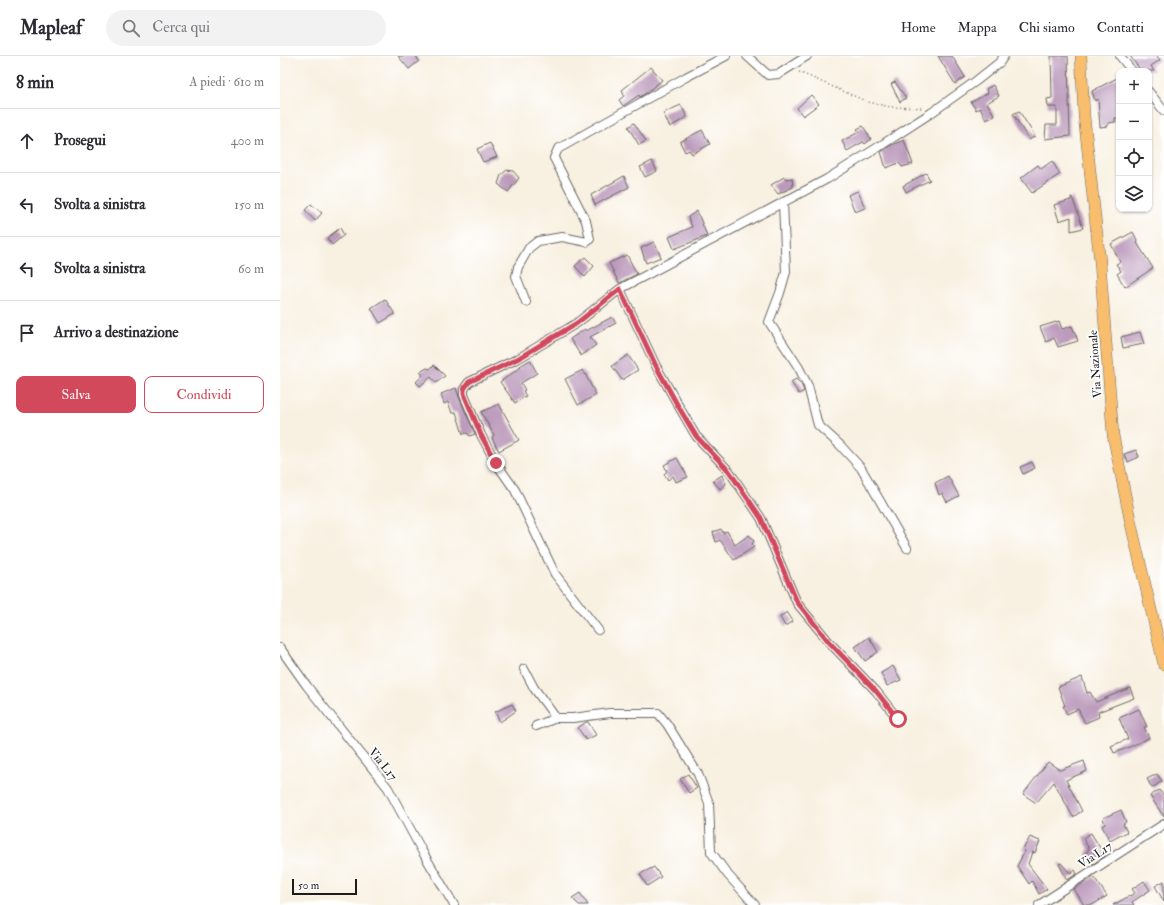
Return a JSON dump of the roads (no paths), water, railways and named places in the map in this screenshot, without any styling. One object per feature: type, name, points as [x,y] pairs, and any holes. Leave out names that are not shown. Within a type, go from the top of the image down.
[{"type":"main road","name":"Via Nazionale","points":[[1081,56],[1084,116],[1100,262],[1113,435],[1131,524],[1164,665]]},
{"type":"street","points":[[526,302],[516,276],[518,267],[529,248],[538,241],[562,237],[587,242],[590,239],[586,221],[554,158],[558,149],[726,56]]},
{"type":"street","points":[[747,56],[768,76],[779,74],[807,56]]},
{"type":"street","points":[[598,630],[555,574],[515,490],[496,463],[481,435],[464,394],[464,389],[469,382],[519,358],[577,323],[620,289],[827,179],[931,113],[976,81],[1000,62],[1004,56]]},
{"type":"street","points":[[1120,56],[1130,68]]},
{"type":"street","points":[[1152,96],[1164,111]]},
{"type":"street","points":[[783,202],[786,272],[769,322],[799,368],[808,386],[818,425],[840,445],[861,468],[907,548]]},
{"type":"street","points":[[620,289],[656,366],[696,436],[729,471],[761,518],[797,602],[829,642],[876,691],[898,719]]},
{"type":"street","name":"Via L17","points":[[280,648],[307,686],[388,788],[422,851],[454,905]]},
{"type":"street","points":[[524,669],[534,688],[556,718]]},
{"type":"street","points":[[536,726],[556,718],[573,718],[610,713],[658,713],[668,724],[698,774],[709,803],[711,852],[728,875],[755,905]]},
{"type":"street","name":"Via L17","points":[[1040,905],[1164,824]]}]
